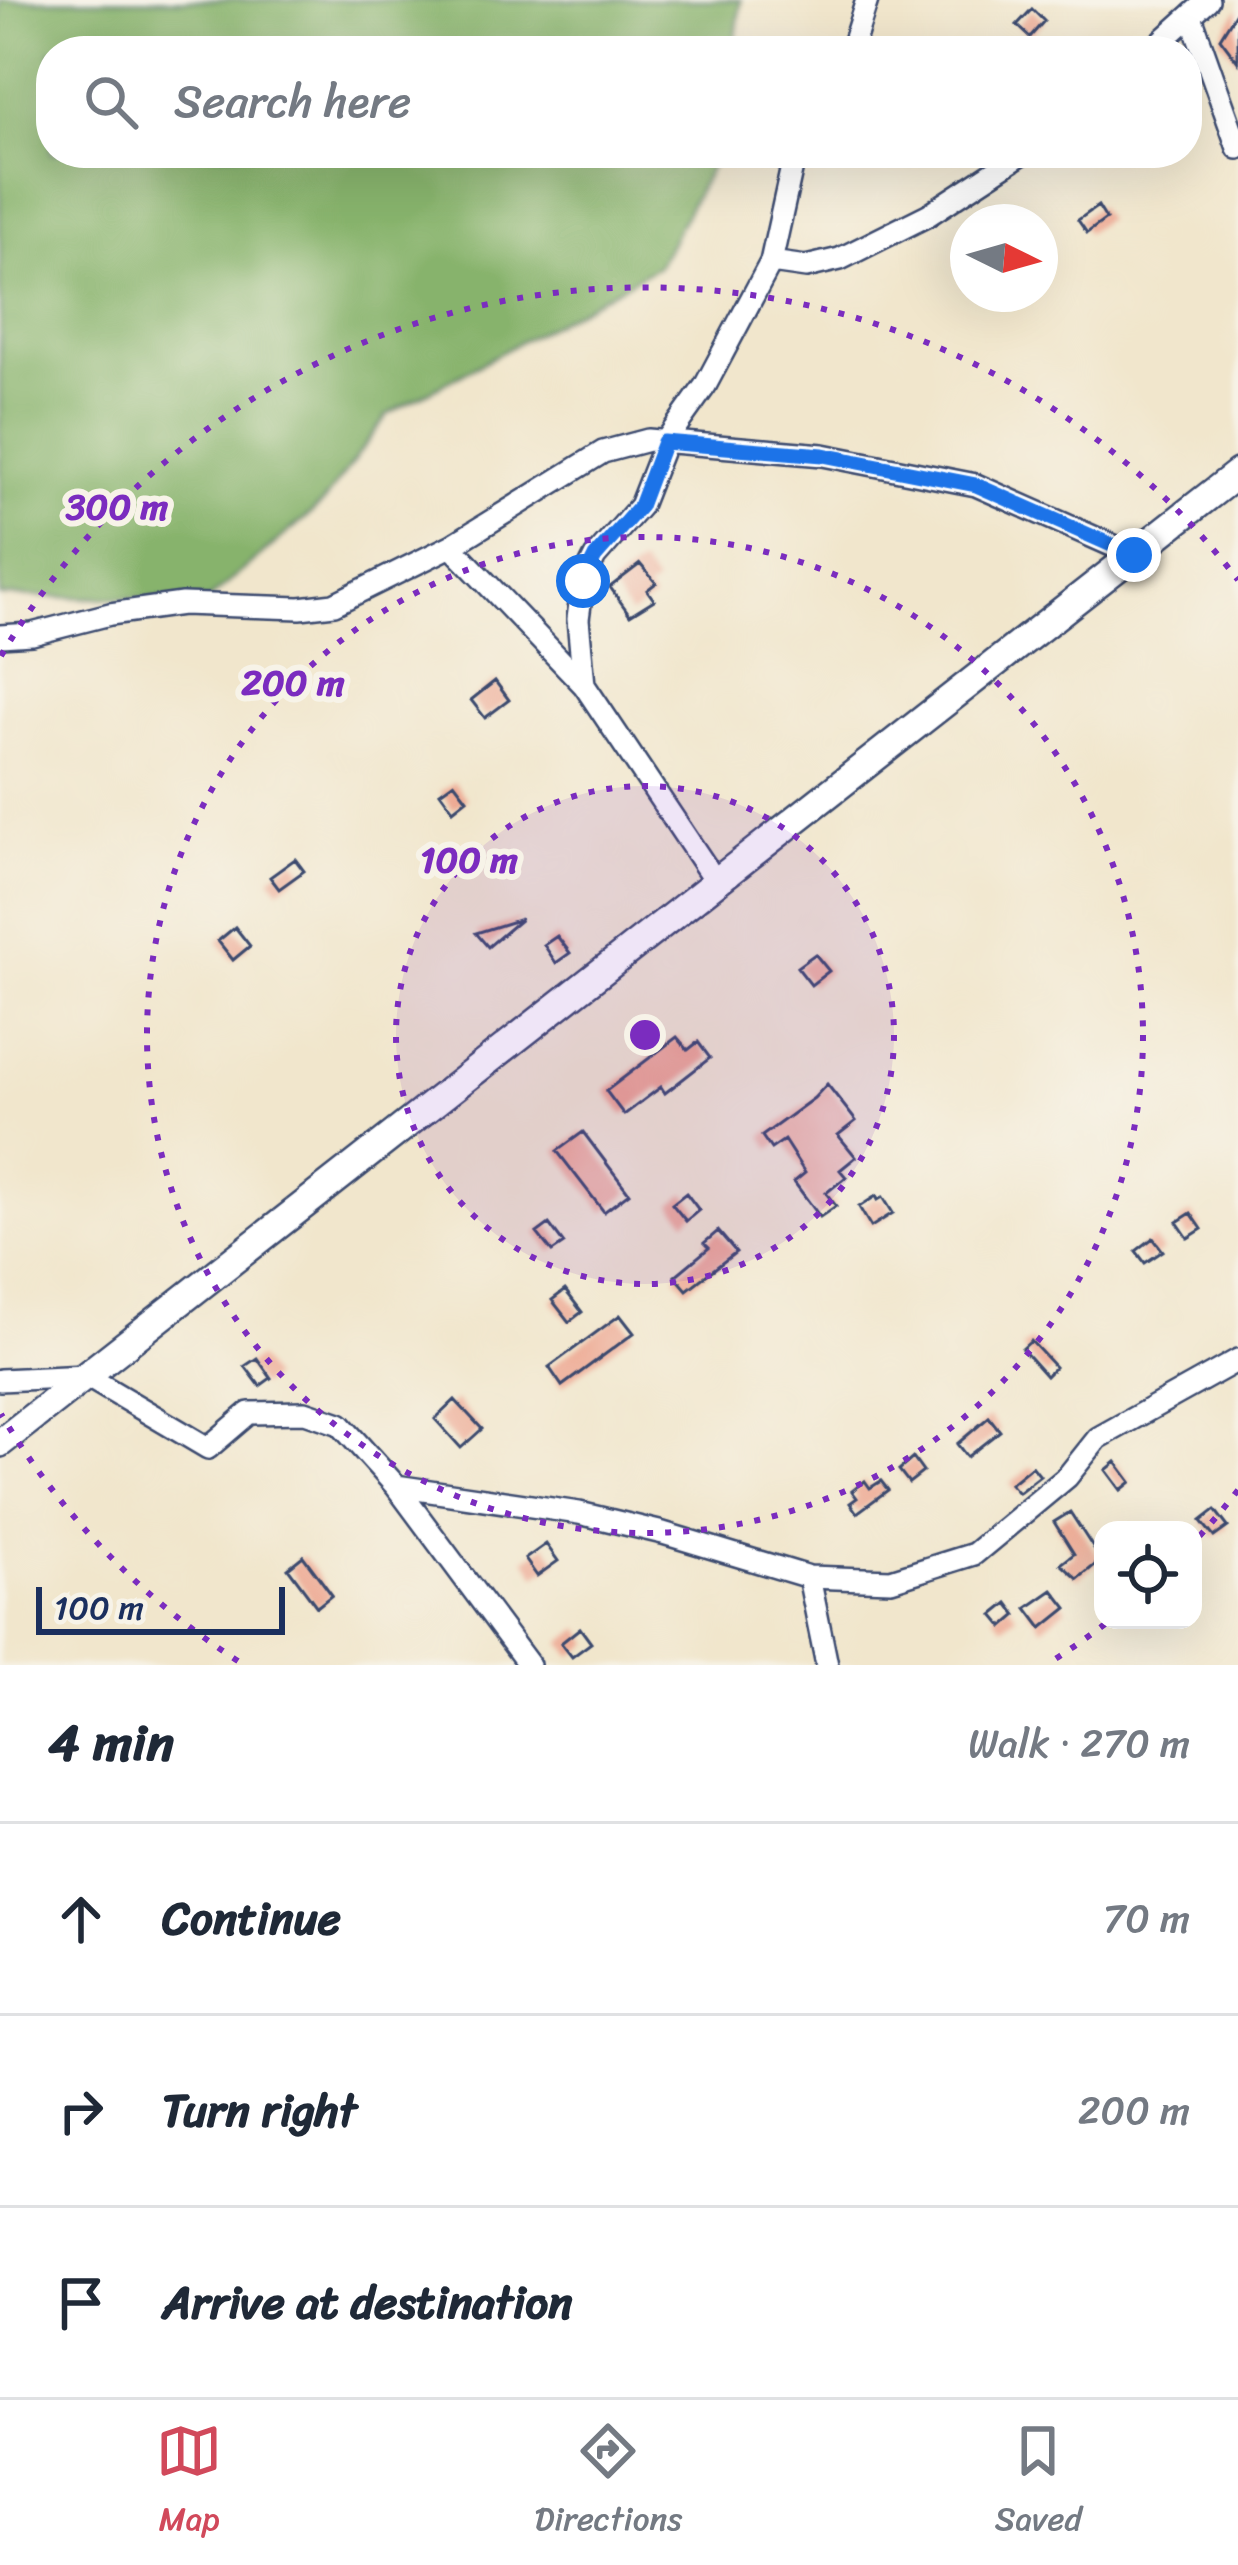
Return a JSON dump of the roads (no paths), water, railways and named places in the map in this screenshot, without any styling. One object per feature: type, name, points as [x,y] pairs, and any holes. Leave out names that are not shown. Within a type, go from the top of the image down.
[{"type":"street","points":[[856,36],[867,0]]},
{"type":"street","points":[[1168,36],[1200,8],[1238,148]]},
{"type":"street","points":[[584,685],[578,619],[583,581],[595,557],[640,506],[664,442],[705,386],[772,262],[792,168]]},
{"type":"street","points":[[772,262],[806,267],[840,259],[928,215],[1000,168]]},
{"type":"street","points":[[0,636],[182,604],[323,607],[451,546],[603,452],[632,442],[823,455],[976,485],[1134,555]]},
{"type":"street","points":[[0,1443],[1238,473]]},
{"type":"street","points":[[451,546],[584,685],[716,882]]},
{"type":"street","points":[[396,1486],[579,1513],[809,1577],[891,1580],[974,1553],[1067,1477],[1098,1438],[1238,1360]]},
{"type":"street","points":[[0,1380],[86,1376],[208,1448],[249,1413],[305,1412],[340,1424],[396,1486],[529,1665]]},
{"type":"street","points":[[809,1577],[827,1665]]}]
